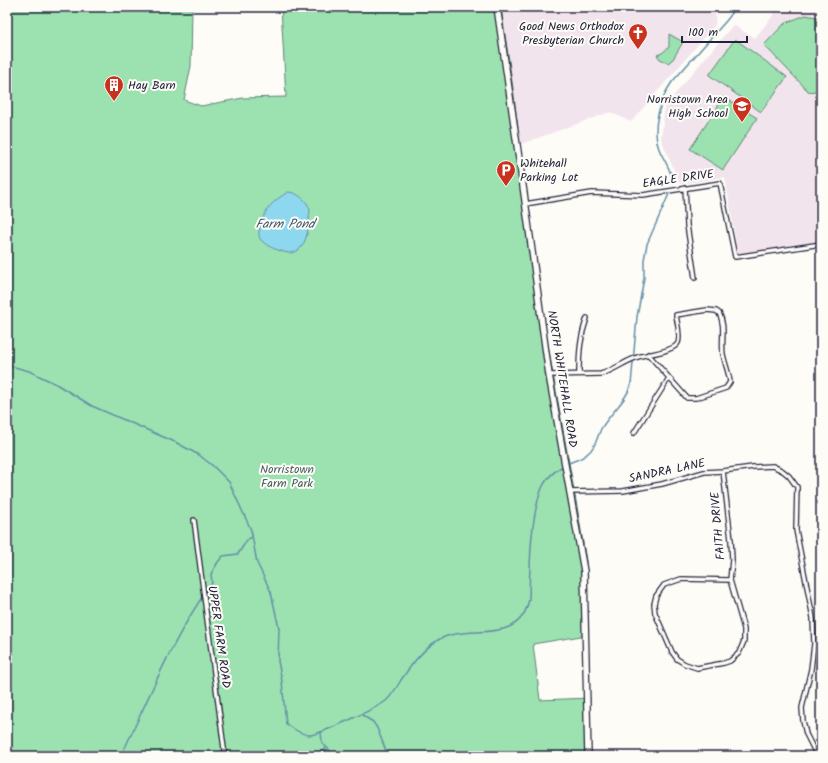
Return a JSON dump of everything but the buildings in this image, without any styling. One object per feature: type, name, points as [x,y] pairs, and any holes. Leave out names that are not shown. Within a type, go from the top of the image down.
[{"type":"main road","name":"NORTH WHITEHALL ROAD","points":[[497,7],[549,374],[561,450],[584,571],[588,756]]},
{"type":"street","name":"EAGLE DRIVE","points":[[525,204],[584,194],[643,194],[720,183],[735,257],[821,244]]},
{"type":"street","points":[[685,188],[687,225],[695,278]]},
{"type":"street","points":[[549,374],[601,374],[609,372],[635,358],[648,354],[667,350],[676,347],[679,340],[676,315],[707,310],[716,311],[721,316],[723,329],[723,353],[730,382],[729,386],[692,399],[684,395],[648,354]]},
{"type":"street","points":[[580,374],[579,355],[582,332],[587,318]]},
{"type":"street","points":[[634,434],[669,378]]},
{"type":"street","name":"SANDRA LANE","points":[[570,492],[623,491],[662,484],[704,472],[753,467],[773,466],[789,476],[797,487],[796,530],[813,618],[814,644],[811,669],[802,714],[806,734],[817,756]]},
{"type":"street","name":"FAITH DRIVE","points":[[723,471],[732,540],[730,580],[745,634],[743,646],[734,657],[724,663],[697,668],[685,664],[672,652],[655,613],[654,604],[656,596],[664,586],[681,579],[730,580]]},
{"type":"street","name":"UPPER FARM ROAD","points":[[194,520],[225,756]]},
{"type":"shaded area","points":[[502,7],[716,7],[715,25],[631,122],[610,112],[521,144]]},
{"type":"shaded area","name":"Norristown Area High School","points":[[774,7],[821,7],[821,241],[738,254],[725,177],[680,184],[661,139],[665,106],[733,25],[755,38],[775,13]]},
{"type":"green space","name":"Norristown Farm Park","points":[[7,7],[192,7],[191,66],[184,100],[201,106],[243,98],[286,97],[281,7],[501,7],[514,95],[537,279],[586,561],[587,635],[533,644],[540,700],[590,698],[587,756],[7,756]]},
{"type":"green space","points":[[806,15],[821,18],[821,90],[809,92],[764,45],[785,23]]},
{"type":"green space","points":[[669,34],[683,42],[673,59],[668,63],[660,59],[657,55],[669,47]]},
{"type":"green space","points":[[735,39],[787,77],[761,112],[709,75]]},
{"type":"green space","points":[[724,97],[757,118],[723,170],[690,149]]},
{"type":"water","name":"Farm Pond","points":[[288,192],[302,198],[307,203],[310,210],[306,239],[303,245],[295,252],[288,253],[267,245],[260,239],[259,230],[264,215],[273,202]]},
{"type":"waterway","points":[[673,183],[668,166],[659,149],[657,141],[656,123],[661,105],[672,82],[726,21],[730,16],[733,7]]},
{"type":"waterway","points":[[566,464],[581,458],[591,451],[601,429],[621,403],[631,385],[637,317],[644,278],[644,260],[647,244],[669,194]]},
{"type":"waterway","points":[[7,365],[29,371],[56,384],[92,406],[175,442],[199,455],[229,482],[251,530],[257,563],[271,592],[279,628],[278,661],[282,681],[286,724],[307,735],[316,734],[337,726],[387,700],[418,658],[427,648],[438,640],[450,635],[504,629],[515,624],[524,614],[529,599],[531,542],[538,500],[542,488],[548,478],[563,466]]},
{"type":"waterway","points":[[121,756],[174,645],[198,603],[212,583],[211,574],[218,562],[223,556],[238,554],[247,540],[251,537]]},
{"type":"waterway","points":[[362,715],[373,722],[377,728],[388,756]]},
{"type":"waterway","points":[[321,732],[322,743],[336,756]]},
{"type":"waterway","points":[[313,756],[326,748]]},
{"type":"waterway","points":[[328,756],[332,753]]},
{"type":"place","name":"Good News Orthodox Presbyterian Church","points":[[638,50]]},
{"type":"place","name":"Hay Barn","points":[[114,102]]},
{"type":"place","name":"Norristown Area High School","points":[[742,123]]},
{"type":"place","name":"Whitehall Parking Lot","points":[[506,187]]}]
